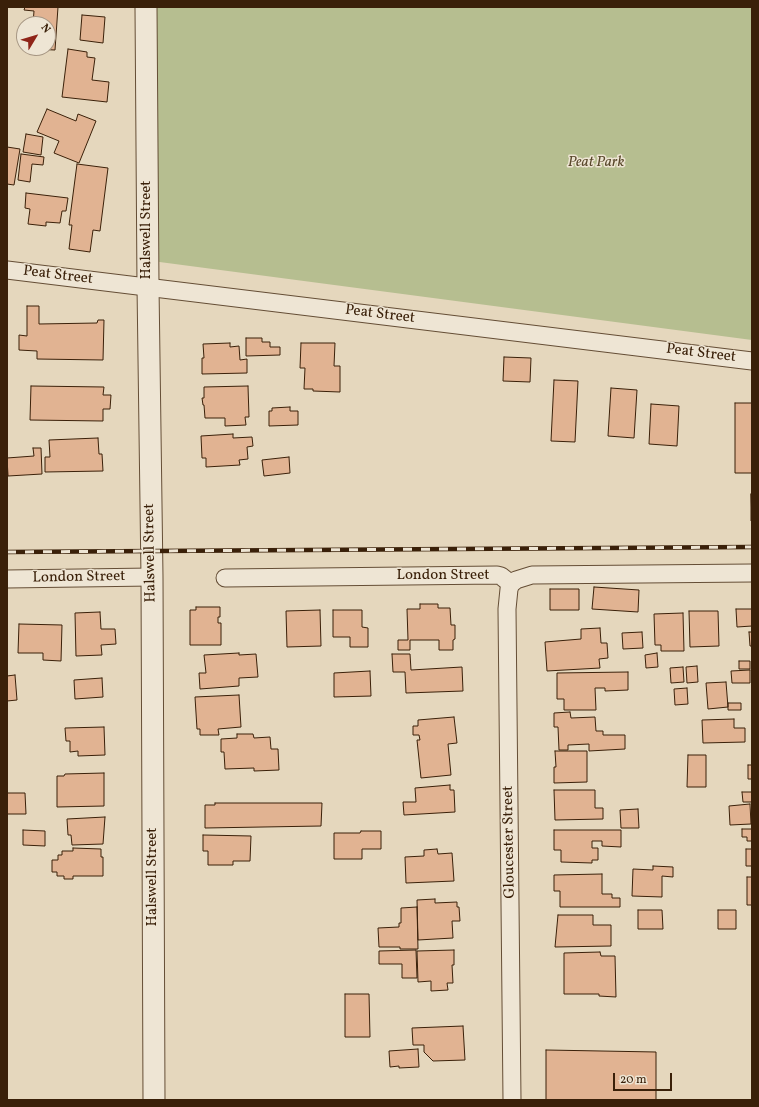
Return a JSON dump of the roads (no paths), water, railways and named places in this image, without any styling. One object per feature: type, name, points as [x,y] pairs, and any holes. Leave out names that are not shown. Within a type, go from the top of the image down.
[{"type":"street","name":"Halswell Street","points":[[146,7],[152,577],[154,1100]]},
{"type":"street","name":"Peat Street","points":[[7,270],[752,360]]},
{"type":"street","name":"London Street","points":[[225,578],[497,575],[501,576],[512,584],[516,580],[532,576],[752,573]]},
{"type":"street","name":"London Street","points":[[7,579],[152,577]]},
{"type":"street","name":"Gloucester Street","points":[[512,584],[509,589],[507,609],[512,1100]]},
{"type":"railway","points":[[7,552],[752,547]]},
{"type":"park label","name":"Peat Park","points":[[596,163]]}]
